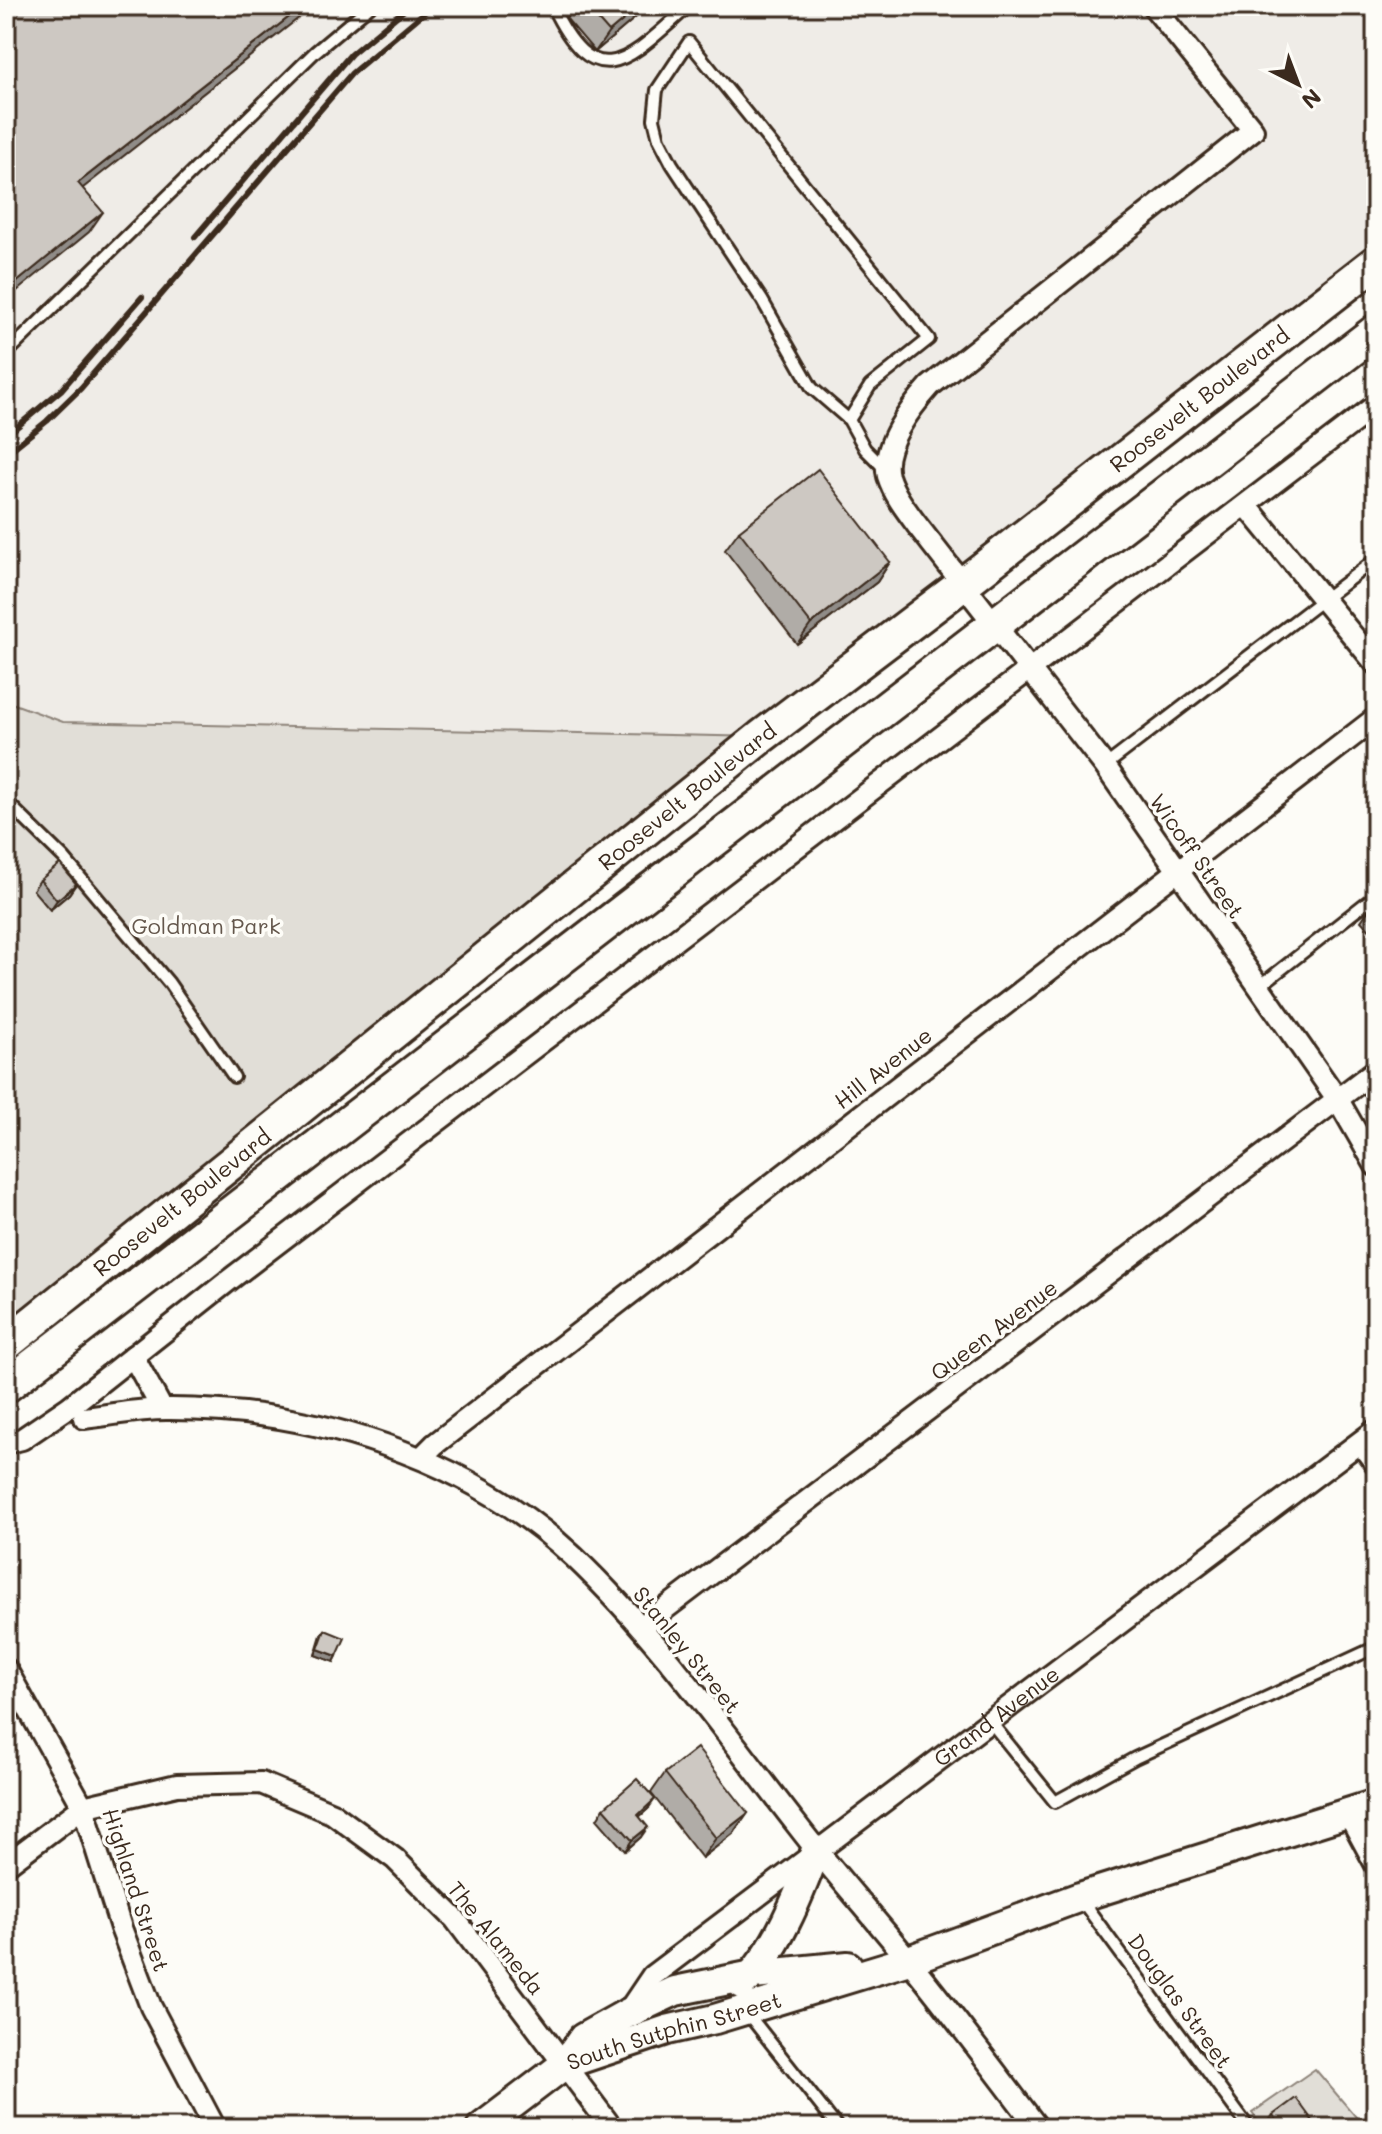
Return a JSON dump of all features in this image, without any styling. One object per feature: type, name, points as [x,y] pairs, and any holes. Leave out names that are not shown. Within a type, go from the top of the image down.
[{"type":"main road","name":"Roosevelt Boulevard","points":[[6,1344],[761,737],[1376,262]]},
{"type":"main road","name":"Roosevelt Boulevard","points":[[6,1386],[1376,331]]},
{"type":"street","points":[[887,472],[894,438],[909,409],[930,386],[1253,130],[1153,6]]},
{"type":"street","points":[[6,1443],[22,1439],[69,1407],[228,1281],[1376,405]]},
{"type":"street","name":"Wicoff Street","points":[[887,472],[898,498],[1105,766],[1338,1100],[1376,1166]]},
{"type":"street","points":[[1246,505],[1376,664]]},
{"type":"street","name":"Hill Avenue","points":[[421,1458],[435,1444],[1376,718]]},
{"type":"street","name":"Queen Avenue","points":[[641,1627],[1376,1070]]},
{"type":"street","points":[[133,1356],[162,1409]]},
{"type":"street","name":"Stanley Street","points":[[84,1418],[162,1409],[301,1422],[352,1434],[421,1458],[508,1504],[572,1556],[641,1627],[816,1850],[909,1960],[1038,2128]]},
{"type":"street","name":"Grand Avenue","points":[[626,2014],[652,1976],[1376,1430]]},
{"type":"street","name":"Highland Street","points":[[6,1669],[83,1807],[121,1928],[151,2007],[215,2128]]},
{"type":"street","name":"The Alameda","points":[[83,1807],[177,1785],[261,1783],[332,1813],[395,1859],[455,1919],[612,2128]]},
{"type":"street","name":"South Sutphin Street","points":[[565,2064],[667,2030],[715,2019],[909,1960],[1080,1897],[1376,1804]]},
{"type":"street","points":[[6,1865],[83,1807]]},
{"type":"street","points":[[1348,1813],[1376,1865]]},
{"type":"street","points":[[715,2019],[724,2000],[753,1975],[796,1903],[816,1850]]},
{"type":"street","name":"South Sutphin Street","points":[[565,2064],[583,2038],[675,1991],[753,1975],[909,1960]]},
{"type":"street","points":[[481,2128],[565,2064]]},
{"type":"lane","points":[[6,354],[315,52],[370,6]]},
{"type":"lane","points":[[552,6],[578,49],[592,60],[608,63],[630,54],[649,41],[689,6]]},
{"type":"lane","points":[[849,420],[870,386],[929,339],[689,42],[657,90],[654,119],[659,139],[672,164],[762,300],[812,388],[849,420],[865,449],[887,472]]},
{"type":"lane","points":[[1105,766],[1376,559]]},
{"type":"lane","points":[[6,801],[64,858],[169,983],[234,1077]]},
{"type":"lane","points":[[1260,986],[1376,895]]},
{"type":"lane","points":[[1355,1445],[1376,1472]]},
{"type":"lane","points":[[989,1720],[1055,1802],[1135,1758],[1376,1647]]},
{"type":"lane","name":"Douglas Street","points":[[1080,1897],[1249,2128]]},
{"type":"lane","points":[[744,2009],[838,2128]]},
{"type":"shaded area","points":[[6,6],[1376,6],[1376,262],[761,737],[63,722],[6,701]]},
{"type":"green space","name":"Goldman Park","points":[[6,701],[63,722],[761,737],[6,1344]]},
{"type":"green space","points":[[1315,2069],[1362,2124],[1356,2128],[1263,2128],[1252,2113]]},
{"type":"building","points":[[6,6],[303,6],[78,183],[103,212],[6,291]]},
{"type":"building","points":[[586,6],[640,6],[609,32]]},
{"type":"building","points":[[818,469],[890,562],[811,624],[739,531]]},
{"type":"building","points":[[60,864],[76,884],[57,900],[40,880]]},
{"type":"building","points":[[1376,904],[1376,920],[1368,911]]},
{"type":"building","points":[[325,1630],[345,1638],[337,1656],[318,1649]]},
{"type":"building","points":[[697,1748],[748,1813],[716,1838],[665,1773]]},
{"type":"building","points":[[637,1779],[655,1799],[638,1815],[648,1827],[632,1840],[604,1808]]},
{"type":"building","points":[[1296,2098],[1318,2128],[1283,2128],[1273,2115]]},
{"type":"railway","points":[[195,237],[351,54],[409,6]]},
{"type":"railway","points":[[6,454],[81,388],[352,73],[432,6]]},
{"type":"railway","points":[[6,436],[61,390],[142,297]]}]
